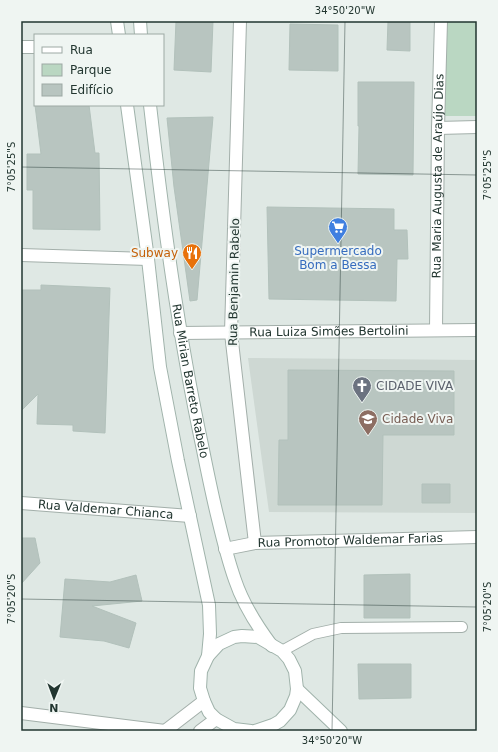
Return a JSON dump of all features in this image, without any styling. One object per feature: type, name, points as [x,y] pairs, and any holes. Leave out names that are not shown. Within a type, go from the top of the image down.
[{"type":"street","points":[[117,21],[119,34]]},
{"type":"street","points":[[140,21],[142,34]]},
{"type":"street","name":"Rua Benjamin Rabelo","points":[[240,21],[231,333],[255,542]]},
{"type":"street","name":"Rua Maria Augusta de Araújo Dias","points":[[436,330],[438,128],[441,21]]},
{"type":"street","points":[[21,47],[34,47]]},
{"type":"street","name":"Rua Mirian Barreto Rabelo","points":[[127,106],[162,374],[178,461],[209,605],[210,634],[208,656]]},
{"type":"street","name":"Rua Mirian Barreto Rabelo","points":[[150,106],[159,183],[180,333],[195,414],[225,549],[235,581],[248,609],[262,632],[289,659],[295,671],[297,688]]},
{"type":"street","points":[[438,128],[477,127]]},
{"type":"street","points":[[21,255],[148,258]]},
{"type":"street","name":"Rua Luiza Simões Bertolini","points":[[180,333],[477,330]]},
{"type":"street","name":"Rua Valdemar Chianca","points":[[21,503],[190,516]]},
{"type":"street","name":"Rua Promotor Waldemar Farias","points":[[225,549],[255,542],[477,537]]},
{"type":"street","points":[[251,731],[234,729],[216,719],[209,712],[200,688],[201,671],[208,656],[219,644],[234,637],[258,637],[277,648]]},
{"type":"street","points":[[255,731],[276,728],[290,710],[296,696],[297,688]]},
{"type":"street","points":[[297,688],[341,731]]},
{"type":"street","points":[[21,713],[165,731],[204,701]]},
{"type":"street","points":[[200,731],[216,719]]},
{"type":"lane","points":[[277,648],[313,634],[341,628],[462,627]]},
{"type":"shaded area","name":"Cidade Viva","points":[[248,358],[477,360],[477,513],[269,512]]},
{"type":"green space","points":[[441,21],[477,21],[477,116],[434,116]]},
{"type":"building","points":[[176,21],[213,21],[211,72],[174,70]]},
{"type":"building","points":[[388,21],[410,21],[410,51],[387,50]]},
{"type":"building","points":[[290,24],[338,25],[338,71],[289,70]]},
{"type":"building","points":[[358,82],[414,82],[413,175],[358,174]]},
{"type":"building","points":[[35,106],[89,106],[95,153],[99,153],[100,230],[33,229],[33,190],[27,190],[27,154],[41,154]]},
{"type":"building","points":[[213,117],[197,300],[190,301],[174,187],[167,118]]},
{"type":"building","name":"Supermercado Bom a Bessa","points":[[267,207],[394,209],[394,230],[407,230],[408,259],[397,259],[396,301],[269,299]]},
{"type":"building","points":[[41,285],[110,288],[105,433],[73,431],[73,425],[37,424],[38,394],[21,411],[21,290],[41,290]]},
{"type":"building","points":[[288,370],[454,371],[454,435],[383,435],[382,505],[278,505],[279,440],[288,440]]},
{"type":"building","points":[[422,484],[450,484],[450,503],[422,503]]},
{"type":"building","points":[[21,538],[35,538],[40,563],[21,584]]},
{"type":"building","points":[[410,574],[410,618],[364,618],[364,575]]},
{"type":"building","points":[[136,575],[142,601],[92,606],[136,623],[129,648],[104,641],[60,637],[65,579],[110,582]]},
{"type":"building","points":[[358,664],[411,664],[411,698],[359,699]]},
{"type":"place","name":"Supermercado Bom a Bessa","points":[[338,244]]},
{"type":"place","name":"Subway","points":[[192,270]]},
{"type":"place","name":"CIDADE VIVA","points":[[362,403]]},
{"type":"place","name":"Cidade Viva","points":[[368,436]]}]
